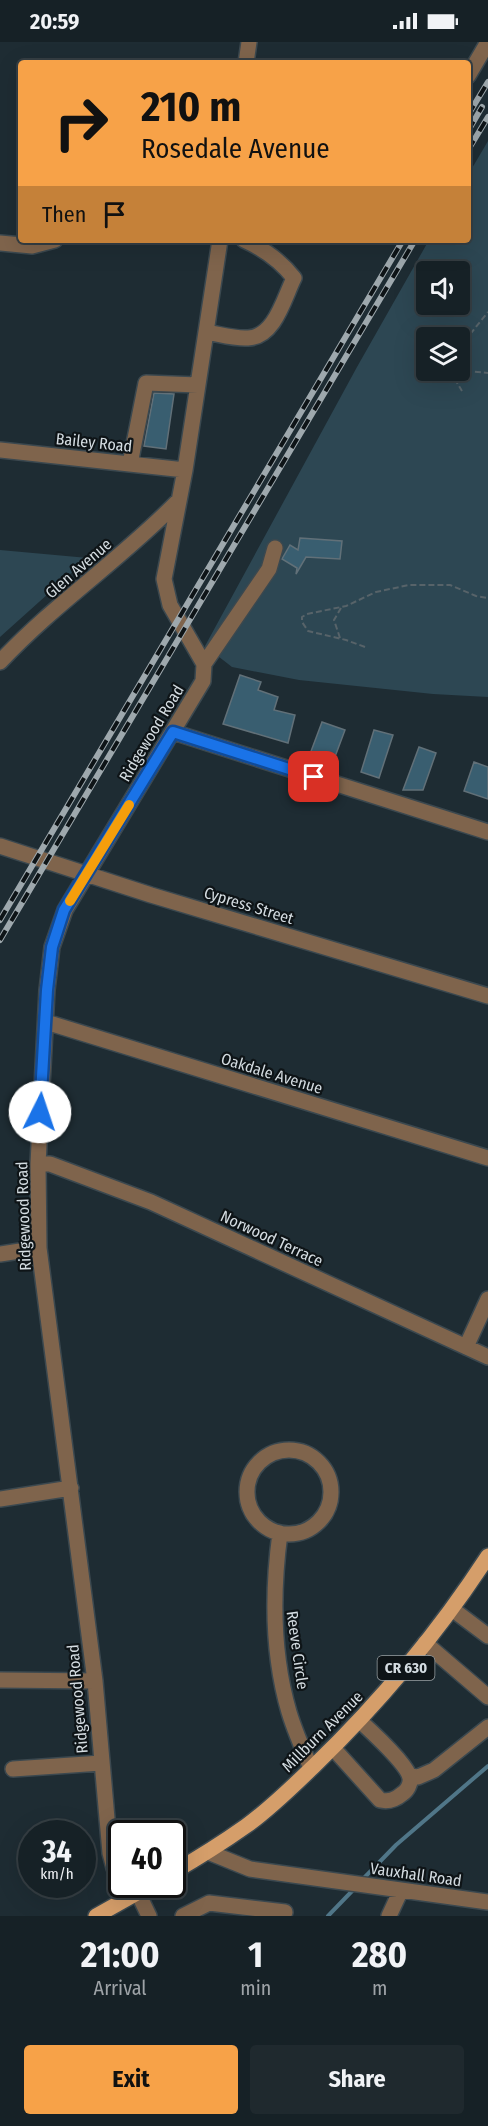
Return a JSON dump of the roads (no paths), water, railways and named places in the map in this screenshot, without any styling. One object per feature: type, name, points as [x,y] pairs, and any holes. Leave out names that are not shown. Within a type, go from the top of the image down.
[{"type":"main road","name":"Millburn Avenue","points":[[186,1865],[247,1826],[360,1721],[452,1609],[488,1556]]},
{"type":"main road","points":[[96,1916],[120,1898]]},
{"type":"street","points":[[246,60],[249,42]]},
{"type":"street","points":[[471,71],[488,42]]},
{"type":"street","points":[[0,243],[32,246],[44,243]]},
{"type":"street","points":[[204,664],[170,605],[165,591],[165,567],[179,500],[198,385],[218,243]]},
{"type":"street","points":[[206,332],[248,339],[263,334],[274,321],[294,278],[282,263],[250,243]]},
{"type":"street","points":[[130,464],[146,383],[198,385]]},
{"type":"street","name":"Bailey Road","points":[[0,450],[184,470]]},
{"type":"street","name":"Glen Avenue","points":[[0,662],[34,629],[155,525],[179,500]]},
{"type":"street","name":"Ridgewood Road","points":[[108,1830],[94,1681],[39,1248],[38,1164],[47,990],[52,947],[64,910],[203,681],[204,664],[268,569],[276,548]]},
{"type":"street","points":[[173,732],[488,832]]},
{"type":"street","name":"Cypress Street","points":[[0,846],[162,898],[488,996]]},
{"type":"street","name":"Oakdale Avenue","points":[[46,1022],[488,1158]]},
{"type":"street","name":"Norwood Terrace","points":[[38,1164],[50,1164],[151,1202],[488,1357]]},
{"type":"street","points":[[0,1254],[39,1248]]},
{"type":"street","points":[[466,1347],[488,1299]]},
{"type":"street","points":[[279,1450],[297,1450],[313,1457],[325,1469],[331,1486],[330,1504],[322,1519],[308,1530],[291,1534],[280,1533],[265,1527],[253,1514],[247,1497],[248,1480],[257,1464],[271,1454],[279,1450]]},
{"type":"street","points":[[0,1499],[70,1488]]},
{"type":"street","name":"Reeve Circle","points":[[280,1533],[274,1595],[277,1653],[288,1709],[311,1768]]},
{"type":"street","points":[[452,1609],[488,1636]]},
{"type":"street","points":[[425,1643],[488,1697]]},
{"type":"street","points":[[0,1680],[94,1681]]},
{"type":"street","points":[[333,1748],[380,1800],[389,1802],[403,1794],[410,1785],[410,1776],[403,1765],[360,1721]]},
{"type":"street","points":[[410,1776],[426,1775],[488,1727]]},
{"type":"street","points":[[14,1770],[101,1763]]},
{"type":"street","name":"Vauxhall Road","points":[[208,1852],[250,1869],[488,1902]]},
{"type":"street","points":[[389,1916],[401,1890]]},
{"type":"street","points":[[139,1898],[148,1916]]},
{"type":"street","points":[[183,1916],[209,1903],[285,1912]]},
{"type":"waterway","points":[[362,1880],[396,1845],[488,1766]]},
{"type":"waterway","points":[[328,1916],[355,1888]]},
{"type":"railway","points":[[471,110],[488,82]]},
{"type":"railway","points":[[471,126],[482,107]]},
{"type":"railway","points":[[471,145],[488,117]]},
{"type":"railway","points":[[0,920],[401,243]]},
{"type":"railway","points":[[0,940],[413,243]]}]
